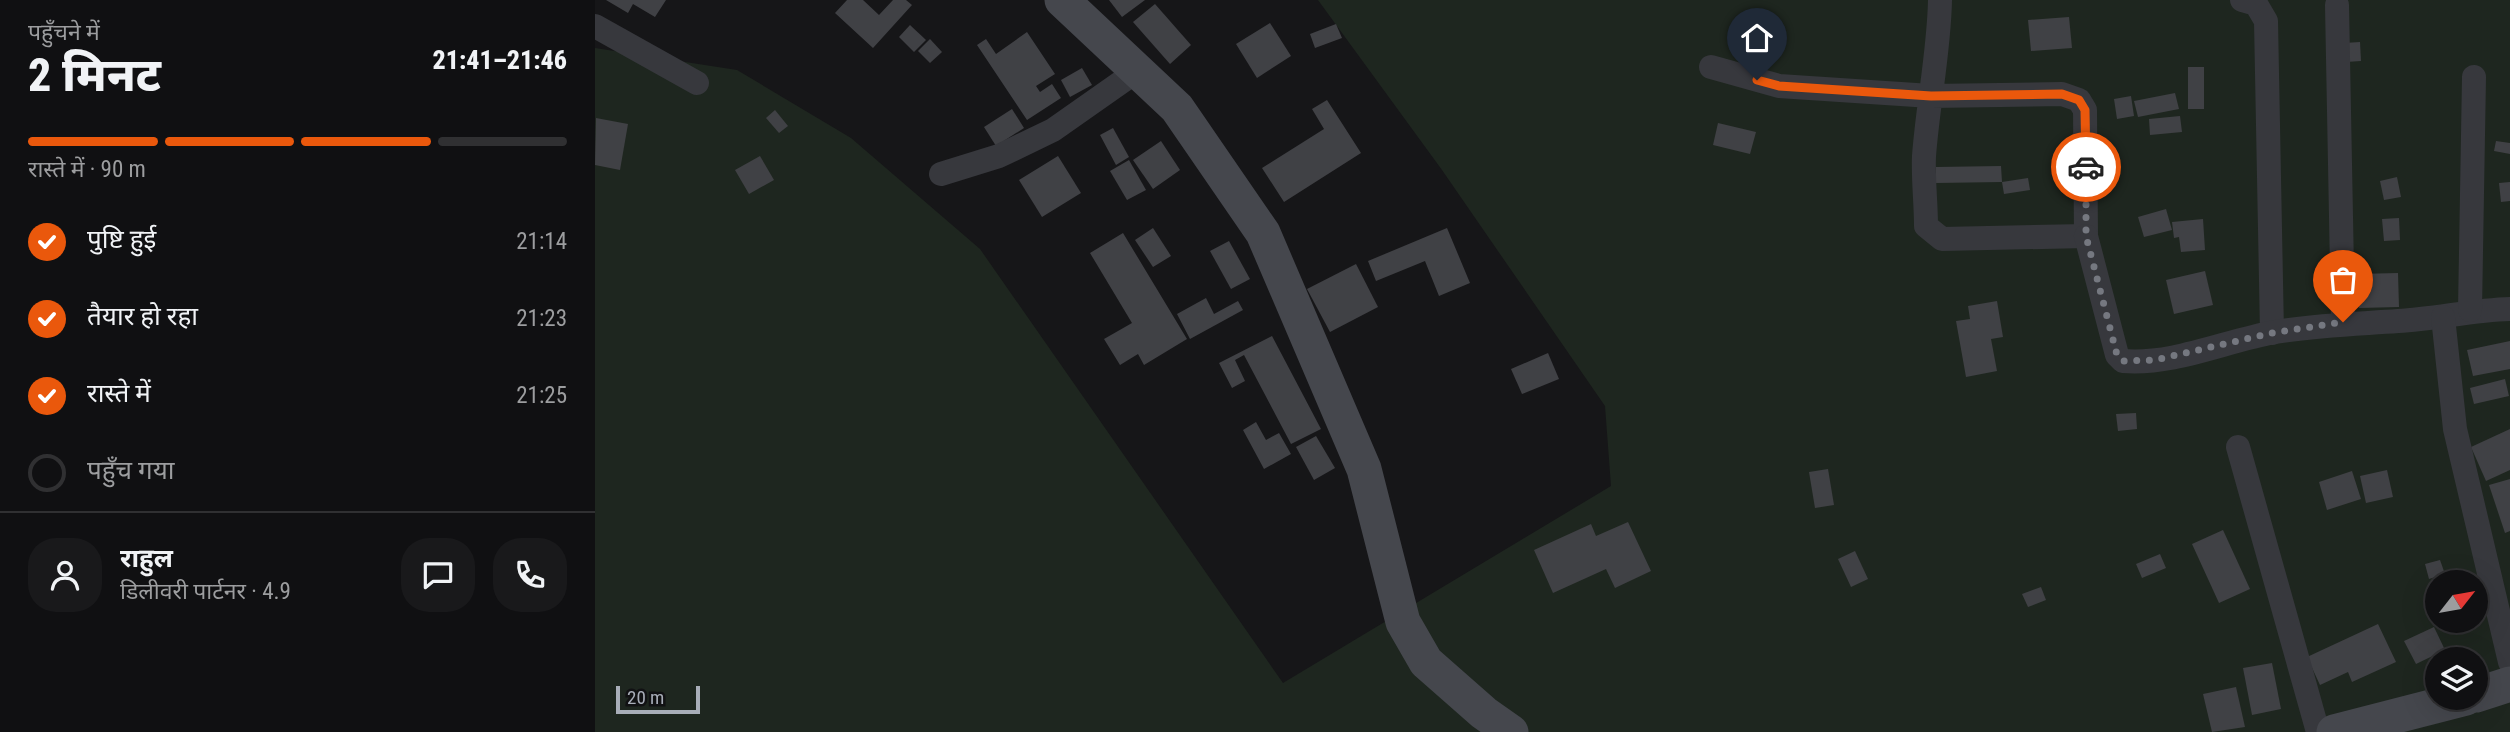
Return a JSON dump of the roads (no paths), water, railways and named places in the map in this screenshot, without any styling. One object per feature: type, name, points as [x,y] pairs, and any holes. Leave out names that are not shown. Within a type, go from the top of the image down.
[{"type":"main road","points":[[1062,0],[1177,108],[1263,233],[1364,469],[1403,622],[1426,662],[1484,713],[1511,732]]},
{"type":"main road","points":[[2488,691],[2510,684]]},
{"type":"main road","points":[[2335,732],[2425,709]]},
{"type":"street","points":[[1940,0],[1924,158],[1926,226],[1941,239],[2086,236]]},
{"type":"street","points":[[2242,0],[2256,4],[2266,20],[2272,333]]},
{"type":"street","points":[[2337,5],[2343,322]]},
{"type":"street","points":[[595,26],[697,83]]},
{"type":"street","points":[[1711,67],[1779,86],[1931,96],[2062,94],[2079,100],[2085,110],[2086,236],[2117,355],[2123,361],[2155,360],[2272,333],[2343,322],[2443,317],[2470,310],[2510,309]]},
{"type":"street","points":[[941,174],[999,156],[1053,130],[1137,71]]},
{"type":"street","points":[[2470,310],[2474,77]]},
{"type":"street","points":[[2443,317],[2455,429],[2510,662]]},
{"type":"street","points":[[2238,447],[2318,732]]}]
